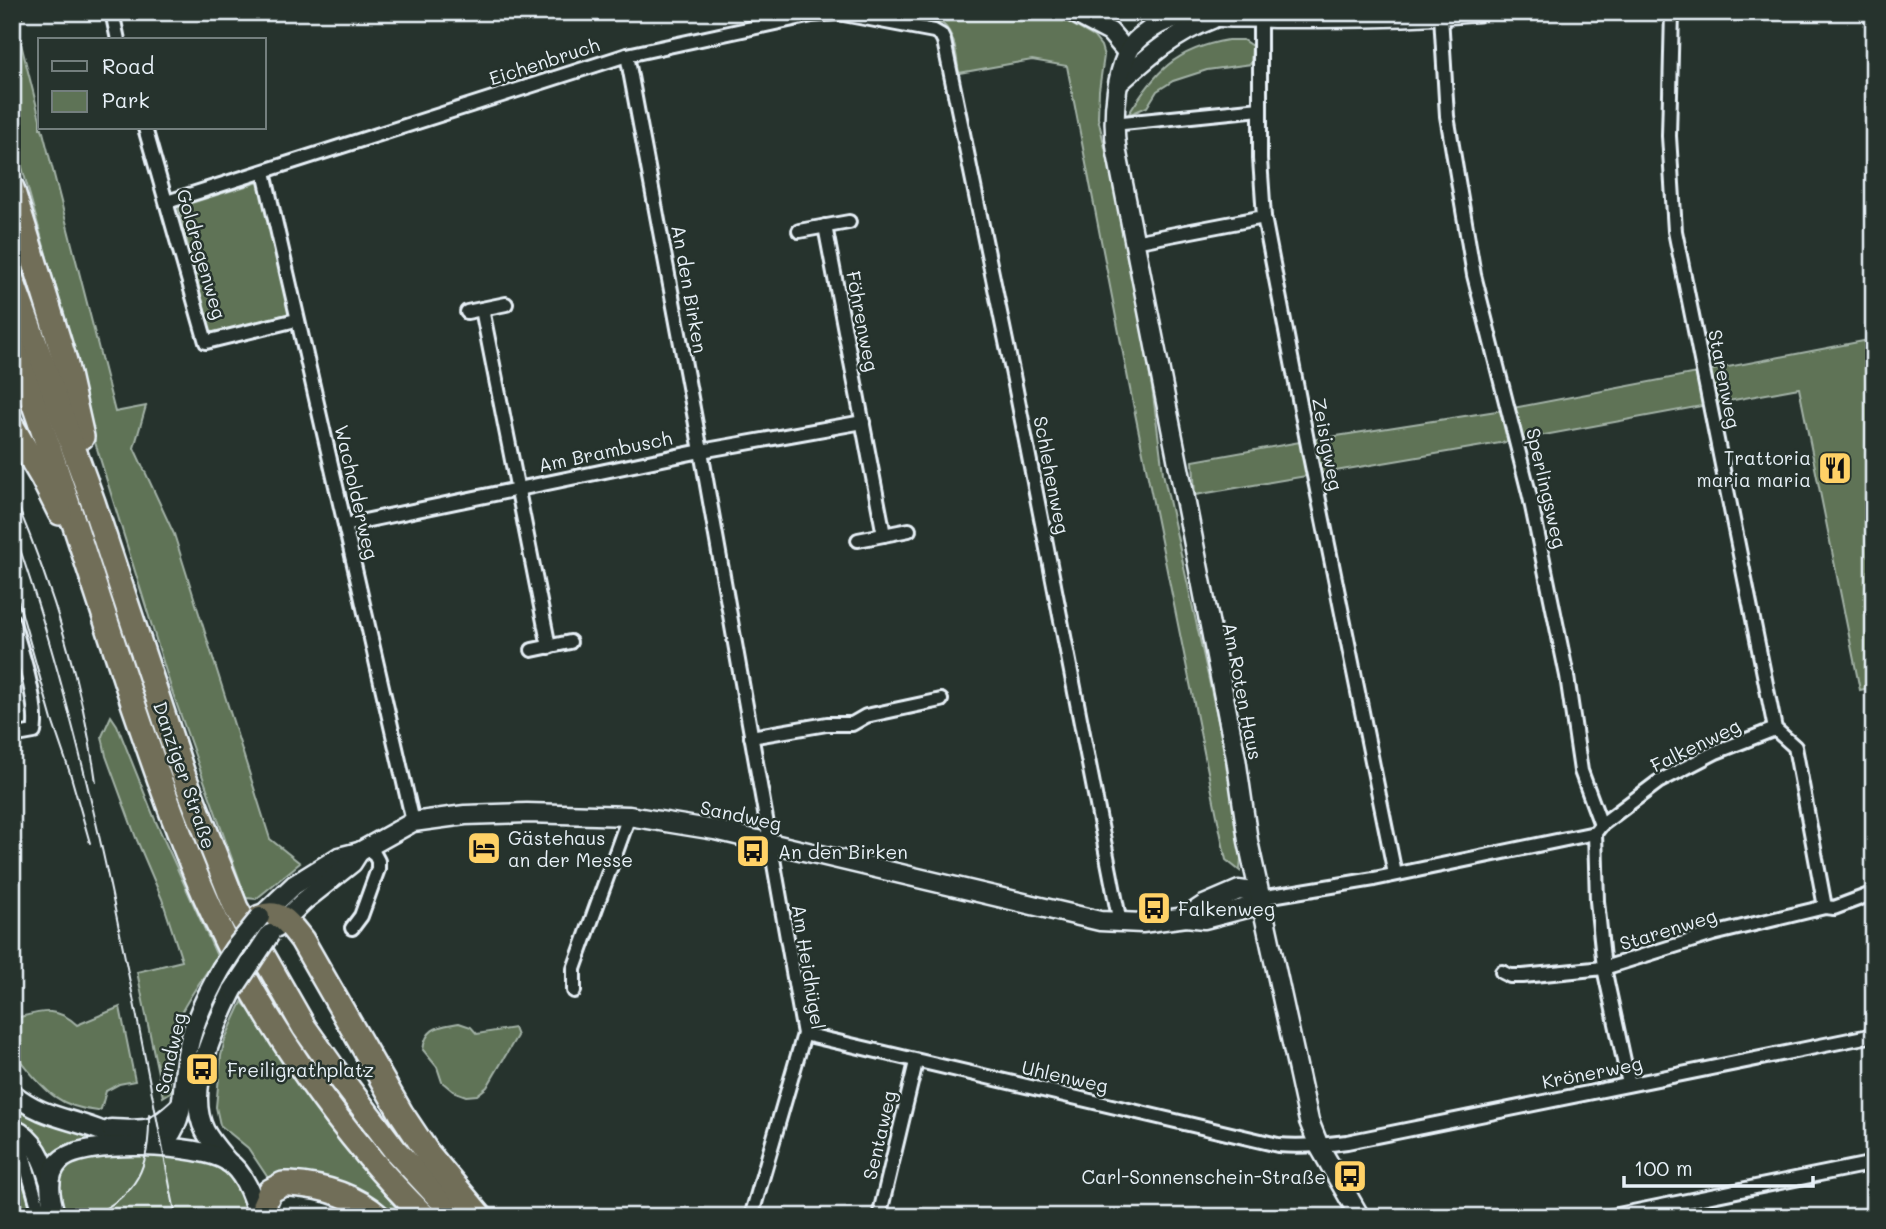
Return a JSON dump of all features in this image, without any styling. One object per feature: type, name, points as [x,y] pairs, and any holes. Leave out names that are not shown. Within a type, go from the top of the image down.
[{"type":"highway","points":[[12,188],[65,361],[93,502]]},
{"type":"highway","name":"Danziger Straße","points":[[12,280],[93,502],[183,774],[236,908],[304,1027],[333,1068],[396,1150],[457,1217]]},
{"type":"highway","name":"Danziger Straße","points":[[12,343],[73,514],[85,562],[169,808],[206,900],[244,975],[281,1035],[362,1146],[425,1217]]},
{"type":"highway","points":[[12,425],[85,562]]},
{"type":"highway","points":[[271,923],[302,940],[401,1114],[427,1152],[481,1217]]},
{"type":"highway","points":[[263,1217],[264,1205],[270,1191],[283,1184],[333,1191],[350,1198],[379,1217]]},
{"type":"street","points":[[112,12],[118,38]]},
{"type":"street","points":[[1072,12],[1110,32],[1126,52],[1141,36],[1166,21],[1195,15],[1350,18],[1478,12]]},
{"type":"street","name":"Starenweg","points":[[1672,12],[1669,136],[1675,231],[1775,729]]},
{"type":"street","name":"Eichenbruch","points":[[167,202],[627,55],[787,19],[838,13],[941,35]]},
{"type":"street","name":"Sperlingsweg","points":[[1441,15],[1447,116],[1474,275],[1530,497],[1567,676],[1581,771],[1598,829],[1597,901],[1604,968],[1629,1084]]},
{"type":"street","points":[[1120,82],[1155,50],[1188,28],[1217,17]]},
{"type":"street","name":"Zeisigweg","points":[[1260,17],[1264,217],[1312,469],[1395,874]]},
{"type":"street","name":"Schlehenweg","points":[[941,35],[1017,399],[1120,923]]},
{"type":"street","name":"Am Roten Haus","points":[[1126,52],[1113,124],[1116,153],[1236,758],[1248,841],[1309,1121],[1319,1146],[1360,1217]]},
{"type":"street","name":"An den Birken","points":[[627,55],[701,451],[769,842]]},
{"type":"street","points":[[1113,124],[1260,109]]},
{"type":"street","name":"Goldregenweg","points":[[146,130],[206,342],[296,320]]},
{"type":"street","name":"Wacholderweg","points":[[264,172],[413,822]]},
{"type":"street","points":[[1134,243],[1264,217]]},
{"type":"street","points":[[799,231],[849,222]]},
{"type":"street","name":"Föhrenweg","points":[[825,226],[884,535]]},
{"type":"street","points":[[467,312],[506,304]]},
{"type":"street","name":"Am Brambusch","points":[[482,309],[549,647]]},
{"type":"street","points":[[701,451],[863,422]]},
{"type":"street","name":"Am Brambusch","points":[[345,525],[701,451]]},
{"type":"street","points":[[858,540],[909,530]]},
{"type":"street","points":[[12,620],[30,687],[35,725],[34,732],[12,736]]},
{"type":"street","points":[[532,650],[570,642]]},
{"type":"street","points":[[751,737],[827,724],[852,724],[866,716],[942,701]]},
{"type":"street","points":[[1775,729],[1796,747],[1825,907]]},
{"type":"street","name":"Falkenweg","points":[[1261,898],[1395,874],[1598,829],[1658,782],[1716,752],[1775,729]]},
{"type":"street","name":"Sandweg","points":[[228,1162],[205,1130],[199,1101],[202,1069],[212,1033],[233,990],[294,885],[339,858],[364,849],[413,822],[465,815],[527,813],[629,816],[715,830],[1100,921],[1120,923],[1162,922],[1186,917],[1204,919],[1261,898]]},
{"type":"street","points":[[574,991],[574,970],[629,816]]},
{"type":"street","points":[[1248,841],[1243,851],[1243,879],[1239,890],[1261,898]]},
{"type":"street","name":"Am Heidhügel","points":[[751,1217],[804,1034],[769,842]]},
{"type":"street","points":[[352,928],[361,916],[378,869],[378,861],[364,849]]},
{"type":"street","name":"Sandweg","points":[[139,1145],[168,1138],[180,1116],[179,1107],[192,1033],[202,1006],[234,949],[352,863],[364,849]]},
{"type":"street","name":"Sandweg","points":[[1186,917],[1204,905],[1239,890]]},
{"type":"street","name":"Starenweg","points":[[1604,968],[1713,934],[1825,907],[1834,908],[1874,893]]},
{"type":"street","points":[[1502,972],[1510,976],[1604,968]]},
{"type":"street","name":"Uhlenweg","points":[[804,1034],[1278,1145],[1319,1146]]},
{"type":"street","name":"Krönerweg","points":[[1319,1146],[1874,1035]]},
{"type":"street","name":"Sentaweg","points":[[879,1217],[916,1062]]},
{"type":"street","points":[[12,1093],[51,1116],[103,1130],[149,1129],[164,1121],[179,1107]]},
{"type":"street","points":[[12,1128],[22,1133],[36,1147],[50,1186]]},
{"type":"street","points":[[103,1130],[111,1137],[139,1145],[194,1151],[228,1162],[248,1187],[258,1217]]},
{"type":"street","points":[[12,1136],[51,1214]]},
{"type":"street","points":[[51,1214],[52,1172],[68,1155],[139,1145]]},
{"type":"street","points":[[1608,1217],[1874,1163]]},
{"type":"green space","points":[[12,12],[28,12],[16,24],[38,111],[38,130],[43,130],[115,412],[146,406],[134,448],[174,534],[270,839],[300,863],[256,899],[246,898],[172,691],[90,426],[12,131]]},
{"type":"green space","points":[[883,12],[1050,12],[1094,37],[1101,46],[1104,56],[1098,118],[1129,250],[1163,473],[1243,833],[1240,871],[1226,860],[1067,66],[1032,60],[959,73],[953,40],[943,24]]},
{"type":"green space","points":[[1228,40],[1243,40],[1252,46],[1251,64],[1207,70],[1173,81],[1157,91],[1147,107],[1128,115],[1148,86],[1180,56],[1194,49]]},
{"type":"green space","points":[[259,182],[290,313],[211,334],[178,207]]},
{"type":"green space","points":[[1874,339],[1874,687],[1860,690],[1799,388],[1512,441],[1195,495],[1193,461],[1503,410]]},
{"type":"green space","points":[[111,716],[217,956],[185,1005],[173,1031],[168,1063],[171,1092],[163,1097],[137,972],[182,961],[162,899],[106,756],[102,736]]},
{"type":"green space","points":[[242,1002],[254,1015],[278,1056],[325,1123],[404,1217],[382,1217],[272,1184],[248,1148],[220,1125],[216,1107],[221,1056],[225,1039]]},
{"type":"green space","points":[[120,1007],[135,1081],[119,1084],[106,1091],[98,1111],[82,1109],[58,1099],[39,1083],[12,1051],[12,1019],[54,1012],[69,1018],[77,1025]]},
{"type":"green space","points":[[459,1023],[471,1027],[477,1034],[514,1028],[517,1036],[487,1087],[477,1095],[466,1096],[453,1091],[442,1082],[437,1067],[423,1050],[430,1032]]},
{"type":"green space","points":[[12,1100],[115,1141],[54,1160],[12,1117]]},
{"type":"green space","points":[[12,1141],[39,1217],[12,1217],[15,1191],[12,1178]]},
{"type":"green space","points":[[117,1149],[216,1160],[241,1183],[253,1217],[62,1217],[56,1191],[62,1166]]},
{"type":"tram line","points":[[12,492],[40,562],[64,634],[83,708],[96,782]]},
{"type":"tram line","points":[[12,526],[40,610],[86,782],[125,955],[176,1217]]},
{"type":"tram line","points":[[12,579],[90,843]]},
{"type":"tram line","points":[[89,1217],[119,1199],[138,1177],[147,1150],[149,1115]]},
{"type":"place","name":"Trattoria maria maria","points":[[1835,468]]},
{"type":"place","name":"Gästehaus an der Messe","points":[[484,848]]},
{"type":"place","name":"An den Birken","points":[[753,851]]},
{"type":"place","name":"Falkenweg","points":[[1154,908]]},
{"type":"place","name":"Freiligrathplatz","points":[[202,1069]]},
{"type":"place","name":"Carl-Sonnenschein-Straße","points":[[1350,1176]]}]
